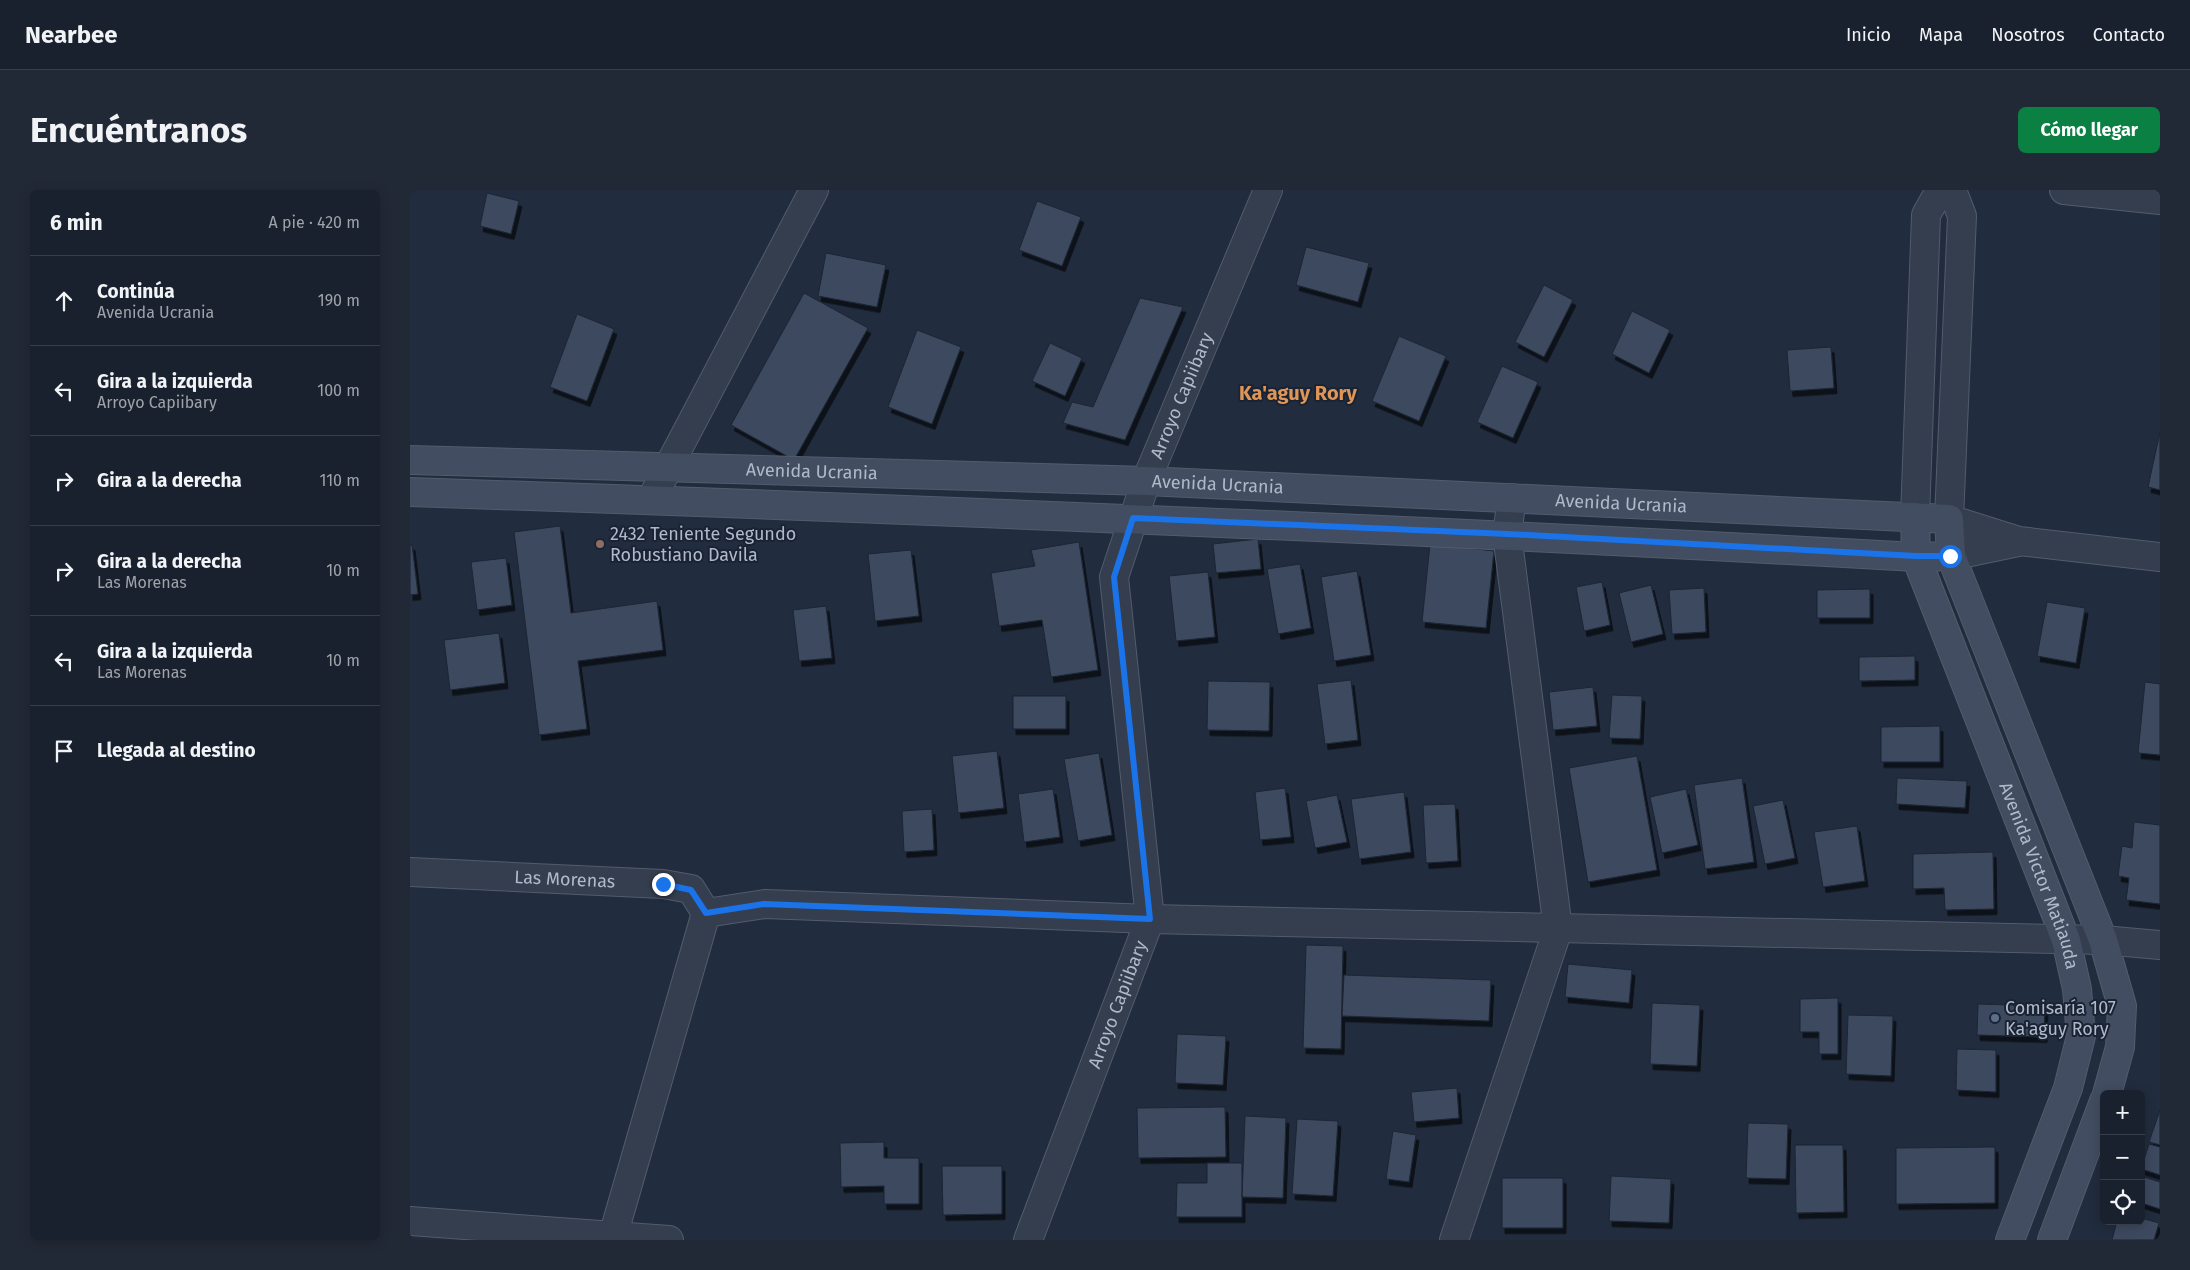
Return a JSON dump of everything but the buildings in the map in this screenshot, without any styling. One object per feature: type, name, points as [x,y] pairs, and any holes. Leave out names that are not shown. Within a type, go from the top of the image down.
[{"type":"main road","name":"Avenida Ucrania","points":[[410,460],[1146,481],[1949,519]]},
{"type":"main road","name":"Avenida Ucrania","points":[[410,492],[1133,518],[1508,534],[1916,556],[1950,556]]},
{"type":"main road","name":"Avenida Victor Matiauda","points":[[1915,517],[1916,556],[2066,940],[2077,988],[2081,1036],[2068,1088],[2010,1240]]},
{"type":"main road","name":"Avenida Victor Matiauda","points":[[1949,519],[1950,556],[2104,940],[2122,1006],[2120,1047],[2107,1090]]},
{"type":"main road","points":[[2052,1240],[2100,1112]]},
{"type":"street","points":[[651,500],[814,190]]},
{"type":"street","name":"Arroyo Capiibary","points":[[1028,1240],[1150,919],[1114,577],[1146,481],[1268,190]]},
{"type":"street","points":[[1915,517],[1926,215],[1940,190]]},
{"type":"street","points":[[1949,519],[1962,216],[1952,190]]},
{"type":"street","points":[[2064,190],[2160,200]]},
{"type":"street","points":[[1454,1240],[1558,929],[1508,534],[1512,498]]},
{"type":"street","name":"Avenida Ucrania","points":[[1949,519],[2019,541],[2160,557]]},
{"type":"street","name":"Avenida Ucrania","points":[[1950,556],[2019,541]]},
{"type":"street","name":"Las Morenas","points":[[410,872],[663,884],[691,890],[706,913]]},
{"type":"street","points":[[613,1236],[706,913],[764,904],[1150,919],[2104,940],[2160,945]]},
{"type":"street","points":[[410,1221],[669,1240]]},
{"type":"place","name":"2432 Teniente Segundo Robustiano Davila","points":[[600,544]]},
{"type":"place","name":"Comisaría 107 Ka'aguy Rory","points":[[1995,1018]]},
{"type":"district","name":"Ka'aguy Rory","points":[[1298,393]]},
{"type":"route","points":[[663,884],[691,890],[706,913],[764,904],[1150,919],[1114,577],[1133,518],[1508,534],[1916,556],[1950,556]]}]
